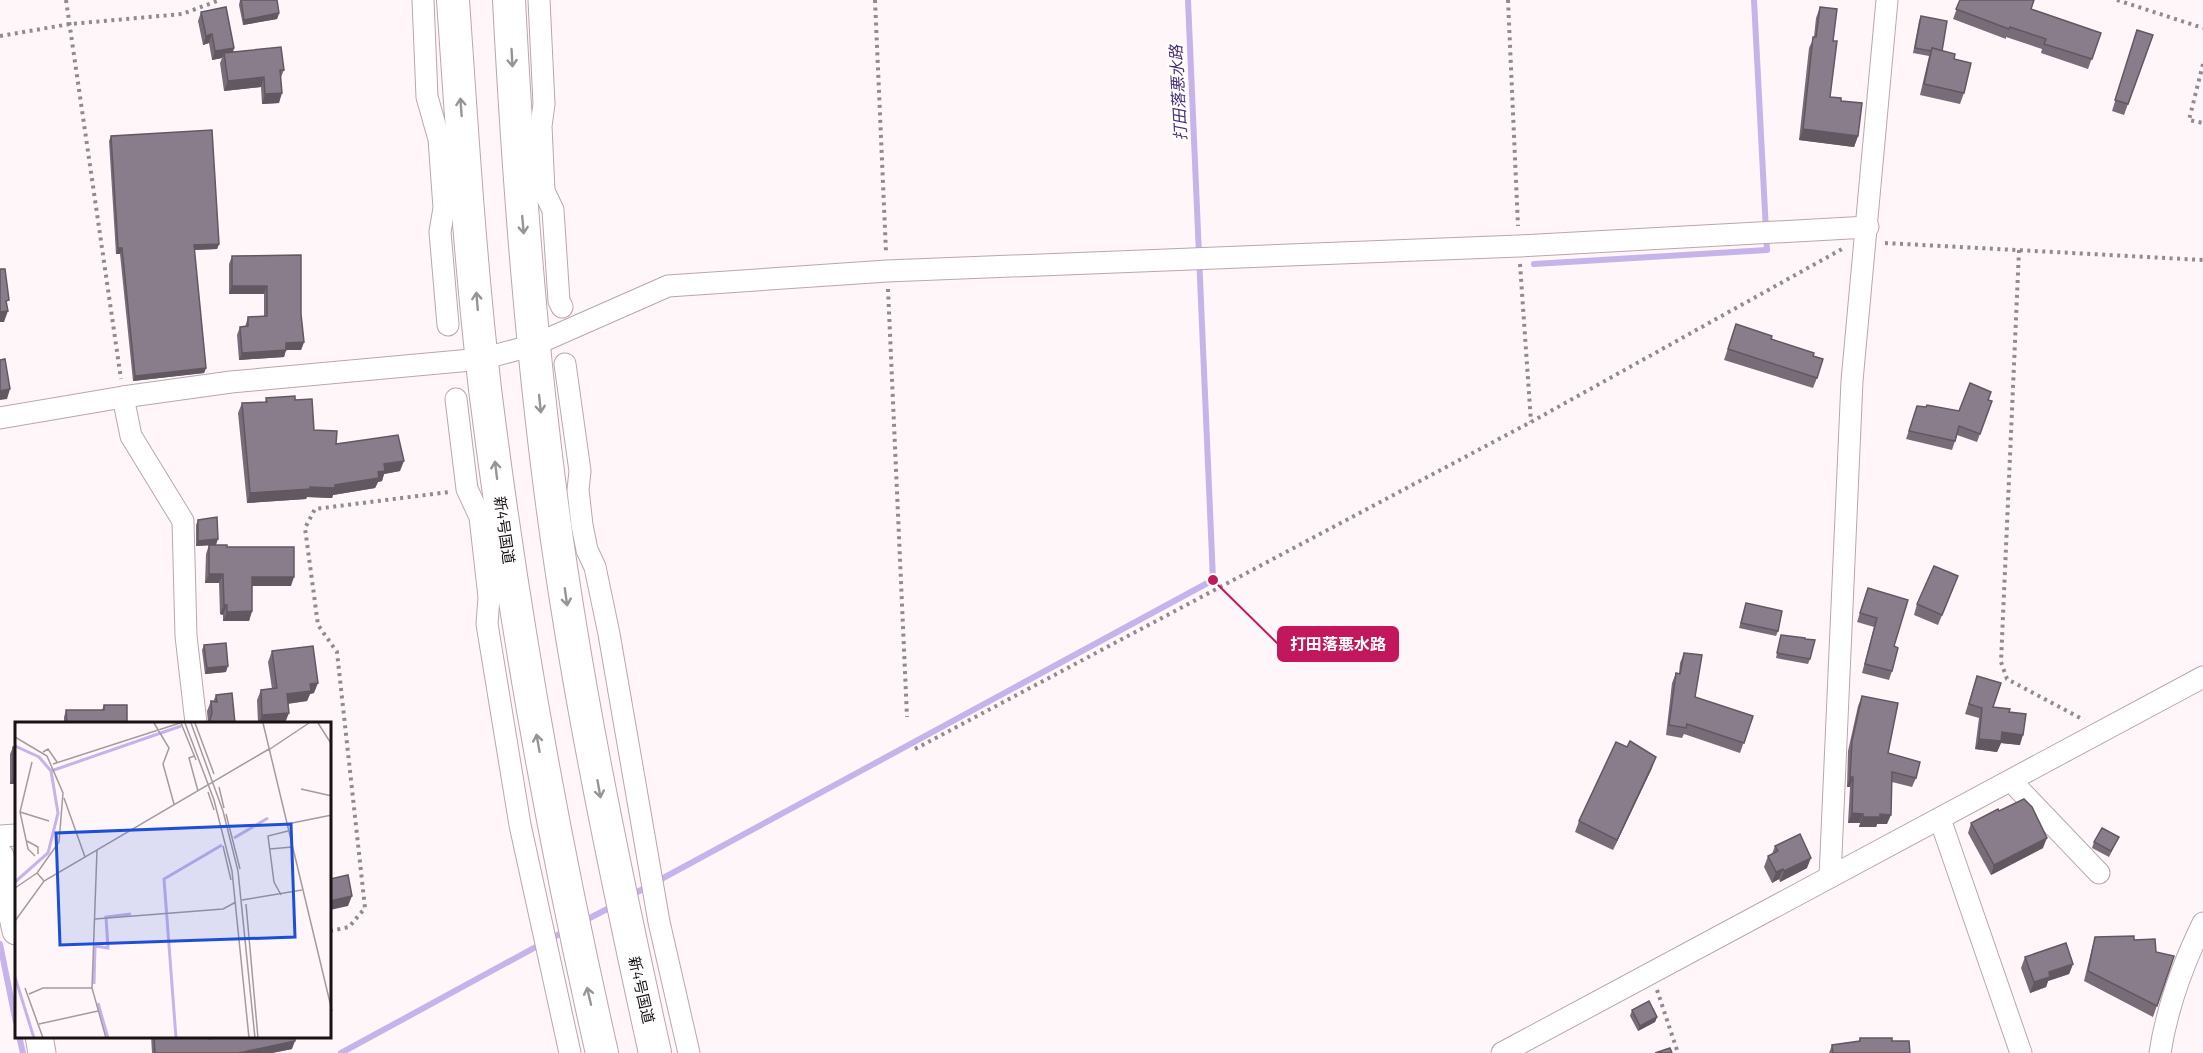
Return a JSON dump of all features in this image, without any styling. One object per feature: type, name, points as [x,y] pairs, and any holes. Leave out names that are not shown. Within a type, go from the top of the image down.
[{"type":"highway","name":"新4号国道","points":[[453,0],[453,174],[482,359],[495,550],[546,786],[576,940],[602,1053]]},
{"type":"highway","name":"新4号国道","points":[[509,0],[530,165],[534,345],[569,527],[571,631],[603,809],[655,1053]]},
{"type":"main road","points":[[0,856],[15,926]]},
{"type":"main road","points":[[39,1038],[42,1053]]},
{"type":"street","points":[[423,0],[428,98],[439,139],[453,174],[440,232],[448,325]]},
{"type":"street","points":[[539,0],[544,104],[541,126],[530,165],[553,210],[559,301],[562,307]]},
{"type":"street","points":[[1830,877],[1852,381],[1887,0]]},
{"type":"street","points":[[0,418],[123,397],[231,382],[482,359],[534,345],[668,286],[887,270],[1867,235]]},
{"type":"street","points":[[565,364],[580,471],[569,527],[587,550],[595,567],[609,634],[659,922],[689,1053]]},
{"type":"street","points":[[123,397],[131,436],[183,521],[186,636],[196,722]]},
{"type":"street","points":[[456,399],[467,489],[495,550],[487,624],[520,825],[570,1053]]},
{"type":"street","points":[[1502,1053],[2203,676]]},
{"type":"street","points":[[2010,781],[2099,873]]},
{"type":"street","points":[[1940,819],[2021,1053]]},
{"type":"street","points":[[2160,1053],[2184,962],[2203,923]]},
{"type":"path","points":[[66,0],[123,397]]},
{"type":"path","points":[[0,36],[70,24],[182,14],[220,0]]},
{"type":"path","points":[[875,0],[906,717]]},
{"type":"path","points":[[1508,0],[1519,246],[1531,422]]},
{"type":"path","points":[[2117,0],[2203,28]]},
{"type":"path","points":[[2203,64],[2189,120],[2203,123]]},
{"type":"path","points":[[915,749],[1531,422],[1867,235],[2019,250],[2203,260]]},
{"type":"path","points":[[2019,250],[2001,662],[2007,679],[2103,730]]},
{"type":"path","points":[[332,931],[349,927],[365,908],[337,652],[318,626],[305,528],[315,509],[467,489]]},
{"type":"path","points":[[1652,972],[1678,1053]]},
{"type":"building","points":[[241,0],[277,0],[279,13],[244,20]]},
{"type":"building","points":[[1960,0],[2034,0],[2031,9],[2101,33],[2092,59],[2044,44],[2046,39],[2010,27],[2009,29],[1956,9]]},
{"type":"building","points":[[226,7],[234,48],[215,51],[212,34],[206,36],[201,12]]},
{"type":"building","points":[[1820,7],[1837,9],[1833,41],[1837,41],[1830,97],[1841,98],[1841,101],[1862,103],[1858,136],[1803,129],[1813,37],[1816,37]]},
{"type":"building","points":[[1921,16],[1947,21],[1942,51],[1932,48],[1931,51],[1915,48]]},
{"type":"building","points":[[2137,30],[2153,35],[2128,104],[2115,100]]},
{"type":"building","points":[[281,47],[284,70],[280,70],[282,93],[265,94],[264,77],[228,81],[224,53]]},
{"type":"building","points":[[1932,48],[1955,54],[1954,59],[1971,63],[1964,93],[1924,84]]},
{"type":"building","points":[[212,130],[219,244],[194,245],[206,368],[135,376],[122,248],[118,248],[111,136]]},
{"type":"building","points":[[301,255],[301,314],[304,342],[286,343],[286,350],[242,353],[240,327],[248,326],[248,317],[267,316],[267,286],[232,286],[232,256]]},
{"type":"building","points":[[0,269],[5,269],[9,300],[6,301],[8,311],[0,312]]},
{"type":"building","points":[[1736,324],[1772,336],[1771,339],[1814,353],[1813,356],[1823,359],[1817,378],[1728,349]]},
{"type":"building","points":[[5,359],[10,389],[0,391],[0,360]]},
{"type":"building","points":[[1970,383],[1991,392],[1988,400],[1992,401],[1980,434],[1959,426],[1955,441],[1909,431],[1917,406],[1926,407],[1927,405],[1959,411]]},
{"type":"building","points":[[295,396],[295,400],[312,399],[314,430],[337,431],[336,444],[398,435],[404,461],[384,464],[385,471],[378,472],[379,478],[335,485],[335,488],[310,487],[310,489],[250,493],[242,403],[267,402],[266,398]]},
{"type":"building","points":[[217,517],[218,539],[198,541],[198,520]]},
{"type":"building","points":[[209,545],[294,547],[294,577],[252,577],[252,611],[227,612],[227,605],[224,605],[223,574],[209,574]]},
{"type":"building","points":[[1934,566],[1958,576],[1942,615],[1917,604]]},
{"type":"building","points":[[1868,588],[1908,600],[1894,646],[1898,648],[1892,671],[1865,664],[1877,618],[1860,613]]},
{"type":"building","points":[[1746,603],[1782,611],[1778,631],[1741,623]]},
{"type":"building","points":[[1781,635],[1815,640],[1810,659],[1777,653]]},
{"type":"building","points":[[226,643],[228,666],[207,668],[204,645]]},
{"type":"building","points":[[313,646],[318,683],[310,684],[311,691],[287,694],[289,713],[262,715],[261,690],[277,688],[272,651]]},
{"type":"building","points":[[1684,653],[1702,655],[1695,697],[1753,716],[1744,743],[1687,724],[1686,728],[1669,725],[1676,673],[1680,674]]},
{"type":"building","points":[[1977,676],[2001,683],[1993,707],[2026,714],[2023,735],[2002,732],[2001,741],[1979,739],[1982,708],[1969,704]]},
{"type":"building","points":[[232,693],[235,722],[209,722],[212,713],[211,701],[217,702],[216,695]]},
{"type":"building","points":[[1862,696],[1898,703],[1888,753],[1920,762],[1916,778],[1892,772],[1891,815],[1863,817],[1863,814],[1852,813],[1853,777],[1850,777],[1852,741]]},
{"type":"building","points":[[104,705],[127,705],[127,722],[67,722],[66,710],[104,710]]},
{"type":"building","points":[[1630,741],[1656,757],[1617,840],[1579,821],[1616,742],[1627,747]]},
{"type":"building","points":[[13,747],[15,747],[15,777],[13,777]]},
{"type":"building","points":[[2024,799],[2032,807],[2047,838],[1994,865],[1971,823]]},
{"type":"building","points":[[2102,828],[2119,837],[2111,851],[2094,842]]},
{"type":"building","points":[[1800,834],[1811,858],[1784,871],[1783,869],[1776,872],[1768,856],[1778,851],[1775,846]]},
{"type":"building","points":[[348,875],[352,896],[332,901],[332,879]]},
{"type":"building","points":[[2134,936],[2134,940],[2155,939],[2156,952],[2174,956],[2157,1006],[2088,971],[2095,937]]},
{"type":"building","points":[[2066,943],[2073,964],[2049,972],[2050,977],[2034,982],[2025,957]]},
{"type":"building","points":[[1649,1001],[1657,1017],[1640,1026],[1632,1010]]},
{"type":"building","points":[[154,1038],[295,1038],[295,1041],[239,1053],[155,1053]]},
{"type":"building","points":[[1860,1038],[1892,1038],[1892,1041],[1909,1041],[1910,1053],[1833,1053],[1832,1045],[1860,1041]]},
{"type":"building","points":[[1670,1048],[1672,1053],[1655,1053]]},
{"type":"waterway","points":[[630,896],[1213,580],[1188,0]]},
{"type":"waterway","points":[[1534,264],[1767,250],[1754,0]]},
{"type":"waterway","points":[[582,922],[613,906]]},
{"type":"waterway","points":[[341,1053],[565,931]]},
{"type":"waterway","points":[[0,944],[15,1018]]},
{"type":"waterway","points":[[19,1038],[23,1053]]},
{"type":"place","name":"打田落悪水路","points":[[1213,580]]}]
